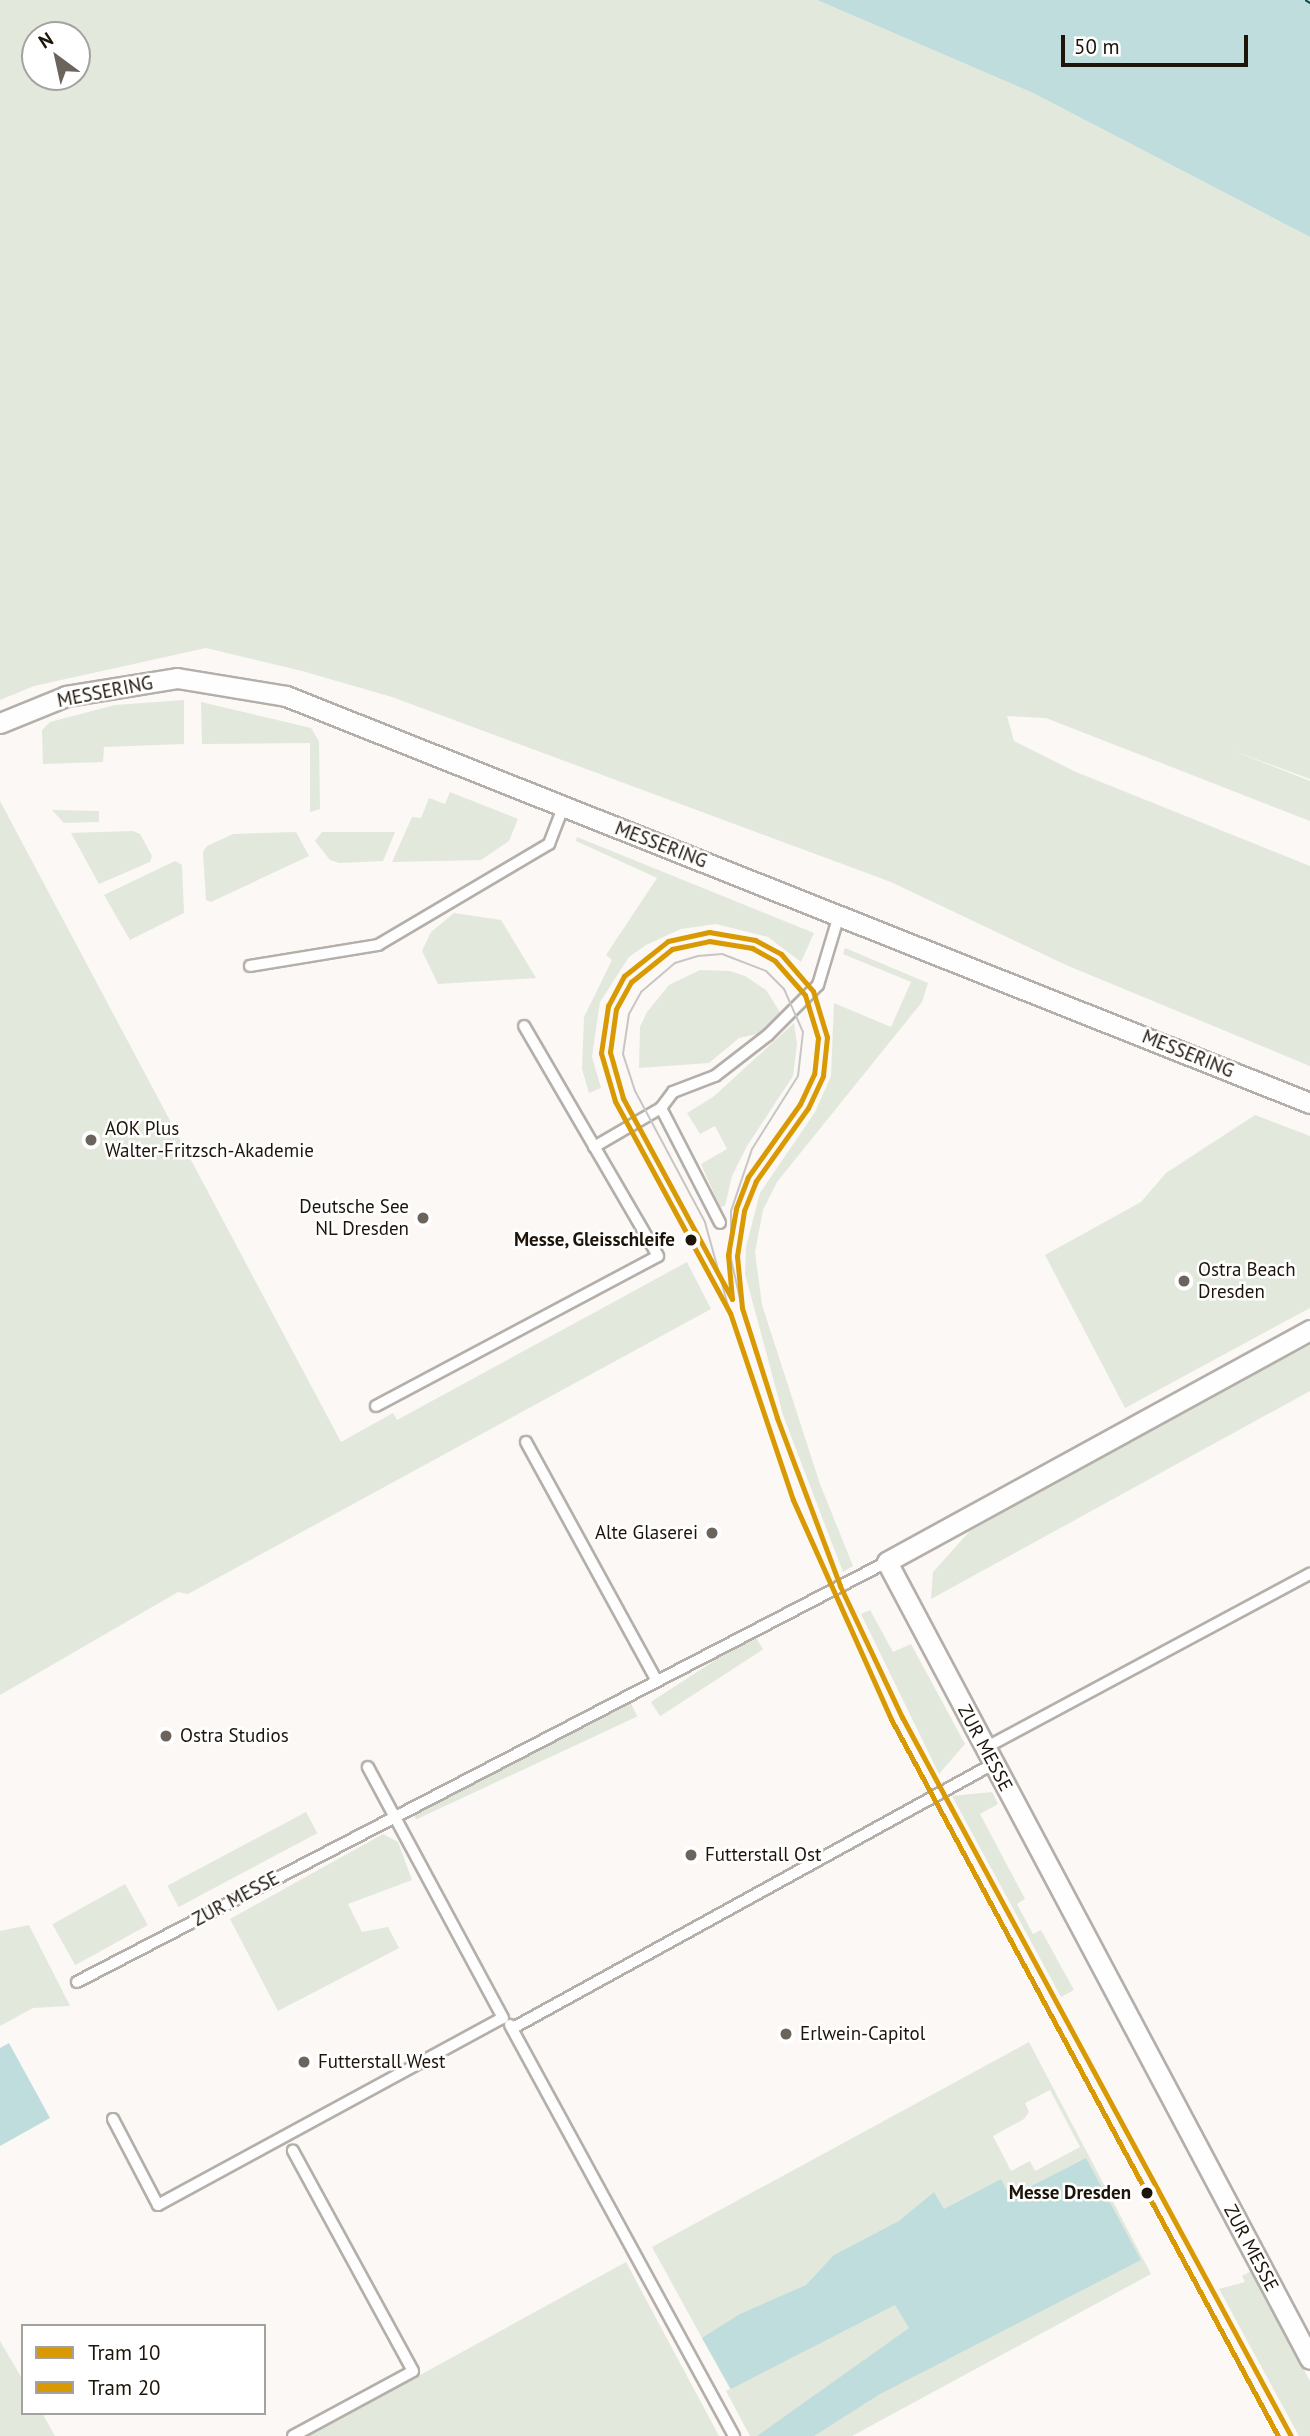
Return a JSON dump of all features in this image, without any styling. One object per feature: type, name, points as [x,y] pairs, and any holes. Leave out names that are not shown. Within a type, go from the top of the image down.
[{"type":"street","name":"MESSERING","points":[[0,723],[66,696],[177,678],[286,696],[1310,1103]]},
{"type":"street","points":[[887,1562],[1310,1330]]},
{"type":"street","name":"ZUR MESSE","points":[[887,1562],[1310,2359]]},
{"type":"lane","points":[[250,966],[379,944],[549,844],[563,807]]},
{"type":"lane","points":[[594,1147],[662,1108],[673,1092],[715,1076],[758,1043],[813,991],[839,915]]},
{"type":"lane","points":[[376,1406],[658,1256],[524,1026]]},
{"type":"lane","points":[[662,1108],[720,1223]]},
{"type":"lane","points":[[526,1442],[656,1679]]},
{"type":"lane","name":"ZUR MESSE","points":[[77,1982],[802,1603],[887,1562]]},
{"type":"lane","points":[[513,2028],[1310,1574]]},
{"type":"lane","points":[[368,1767],[734,2436]]},
{"type":"lane","points":[[113,2119],[158,2205],[503,2018]]},
{"type":"lane","points":[[293,2151],[413,2371],[293,2436]]},
{"type":"shaded area","points":[[0,0],[817,0],[1033,93],[1310,237],[1310,779],[1231,750],[1310,781],[1310,821],[1046,718],[1007,716],[1014,741],[1076,772],[1310,866],[1310,1066],[1066,965],[891,882],[392,697],[302,671],[206,648],[34,686],[0,700]]},
{"type":"shaded area","points":[[184,700],[184,744],[104,747],[103,762],[43,764],[42,730],[50,722],[115,705]]},
{"type":"shaded area","points":[[201,702],[311,728],[319,741],[320,809],[310,812],[310,743],[202,744]]},
{"type":"shaded area","points":[[450,792],[518,819],[509,841],[481,860],[392,862],[412,817],[421,818],[429,798],[445,804]]},
{"type":"shaded area","name":"AOK Plus Walter-Fritzsch-Akademie","points":[[0,801],[341,1442],[393,1413],[397,1420],[687,1262],[711,1309],[188,1594],[178,1592],[0,1695]]},
{"type":"shaded area","points":[[52,810],[99,811],[99,822],[64,823]]},
{"type":"shaded area","points":[[133,831],[140,834],[152,856],[150,862],[99,884],[71,833]]},
{"type":"shaded area","points":[[296,832],[309,856],[211,902],[206,900],[203,852],[207,846],[233,834]]},
{"type":"shaded area","points":[[322,832],[395,832],[383,861],[339,863],[330,860],[315,841]]},
{"type":"shaded area","points":[[577,837],[814,933],[801,962],[768,937],[716,924],[681,929],[646,945],[629,957],[600,1002],[592,1057],[601,1088],[589,1093],[582,1069],[584,1017],[612,960],[606,955],[657,878],[576,841]]},
{"type":"shaded area","points":[[175,861],[182,865],[184,913],[130,940],[104,895]]},
{"type":"shaded area","points":[[454,913],[501,920],[536,978],[438,984],[422,951],[431,932]]},
{"type":"shaded area","points":[[845,948],[928,983],[922,1002],[777,1182],[763,1210],[755,1252],[762,1305],[820,1484],[853,1566],[843,1572],[783,1415],[745,1274],[746,1247],[760,1193],[815,1112],[831,1076],[834,1003],[891,1027],[911,982],[843,954]]},
{"type":"shaded area","points":[[700,970],[730,971],[745,976],[766,990],[781,1014],[762,1033],[739,1038],[709,1063],[639,1068],[640,1027],[647,1012],[669,985]]},
{"type":"shaded area","points":[[794,1023],[797,1044],[793,1076],[747,1146],[732,1176],[725,1206],[720,1207],[701,1164],[727,1149],[715,1126],[700,1134],[687,1113],[713,1097]]},
{"type":"shaded area","name":"Ostra Beach Dresden","points":[[1255,1115],[1310,1136],[1310,1308],[1125,1408],[1045,1255],[1141,1202],[1166,1173]]},
{"type":"shaded area","points":[[1310,1345],[1310,1391],[931,1599],[933,1572],[970,1531],[1188,1408]]},
{"type":"shaded area","points":[[870,1610],[893,1652],[911,1644],[965,1744],[939,1774],[861,1614]]},
{"type":"shaded area","points":[[754,1635],[763,1649],[660,1716],[651,1702]]},
{"type":"shaded area","points":[[630,1701],[637,1716],[416,1820],[409,1804]]},
{"type":"shaded area","points":[[992,1792],[998,1804],[980,1814],[1025,1899],[1017,1904],[1033,1934],[1041,1930],[1074,1990],[1061,1997],[952,1796]]},
{"type":"shaded area","points":[[306,1812],[317,1833],[179,1907],[167,1886]]},
{"type":"shaded area","points":[[383,1834],[398,1842],[412,1880],[348,1904],[362,1932],[388,1927],[399,1948],[278,2011],[230,1919]]},
{"type":"shaded area","points":[[125,1884],[148,1925],[75,1965],[52,1924]]},
{"type":"shaded area","points":[[29,1925],[70,2006],[33,2008],[0,2026],[0,1931]]},
{"type":"shaded area","points":[[1029,2042],[1151,2274],[852,2436],[750,2436],[726,2391],[730,2389],[652,2247]],"holes":[[[1050,2090],[1080,2147],[1035,2171],[1030,2161],[1011,2171],[993,2136],[1024,2119],[1029,2112],[1025,2103]]]},
{"type":"shaded area","points":[[626,2262],[719,2436],[309,2436]]},
{"type":"shaded area","points":[[1251,2271],[1310,2381],[1310,2436],[1299,2436],[1219,2289],[1245,2282],[1242,2276]]},
{"type":"shaded area","points":[[0,2341],[21,2377],[21,2415],[43,2415],[55,2436],[0,2436]]},
{"type":"water","points":[[817,0],[1310,0],[1310,237],[1033,93]]},
{"type":"water","points":[[9,2043],[50,2118],[0,2146],[0,2048]]},
{"type":"water","points":[[1086,2158],[1141,2260],[880,2394],[814,2436],[757,2436],[909,2328],[895,2305],[731,2389],[702,2338],[740,2314],[806,2285],[834,2255],[899,2221],[934,2192],[944,2209],[1001,2179],[1010,2197]]},
{"type":"ferry route","points":[[1305,0],[1310,3]]},
{"type":"tram line","name":"10","points":[[1278,2436],[891,1719],[793,1500],[730,1313],[615,1101],[601,1053],[608,1006],[624,976],[668,941],[709,932],[755,940],[781,954],[813,991],[827,1037],[823,1076],[808,1108],[756,1181],[744,1211],[737,1256],[742,1308],[777,1418],[840,1586],[902,1717],[1291,2436]]},
{"type":"tram line","name":"20","points":[[709,941],[752,948],[775,961],[805,995],[818,1038],[814,1074],[800,1104],[748,1177],[736,1209],[728,1255],[732,1299],[623,1098],[610,1052],[616,1009],[631,982],[672,949],[709,941]]},
{"type":"tram line","points":[[730,1313],[705,1222],[635,1091],[623,1054],[629,1014],[641,992],[675,963],[698,956],[722,954],[766,971],[784,989],[803,1032],[798,1076],[752,1149],[731,1211],[731,1259],[742,1308]]},
{"type":"place","name":"AOK Plus Walter-Fritzsch-Akademie","points":[[91,1140]]},
{"type":"place","name":"Deutsche See NL Dresden","points":[[423,1218]]},
{"type":"place","name":"Messe, Gleisschleife","points":[[691,1240]]},
{"type":"place","name":"Ostra Beach Dresden","points":[[1184,1281]]},
{"type":"place","name":"Alte Glaserei","points":[[712,1533]]},
{"type":"place","name":"Ostra Studios","points":[[166,1736]]},
{"type":"place","name":"Futterstall Ost","points":[[691,1855]]},
{"type":"place","name":"Erlwein-Capitol","points":[[786,2034]]},
{"type":"place","name":"Futterstall West","points":[[304,2062]]},
{"type":"place","name":"Messe Dresden","points":[[1147,2193]]}]
